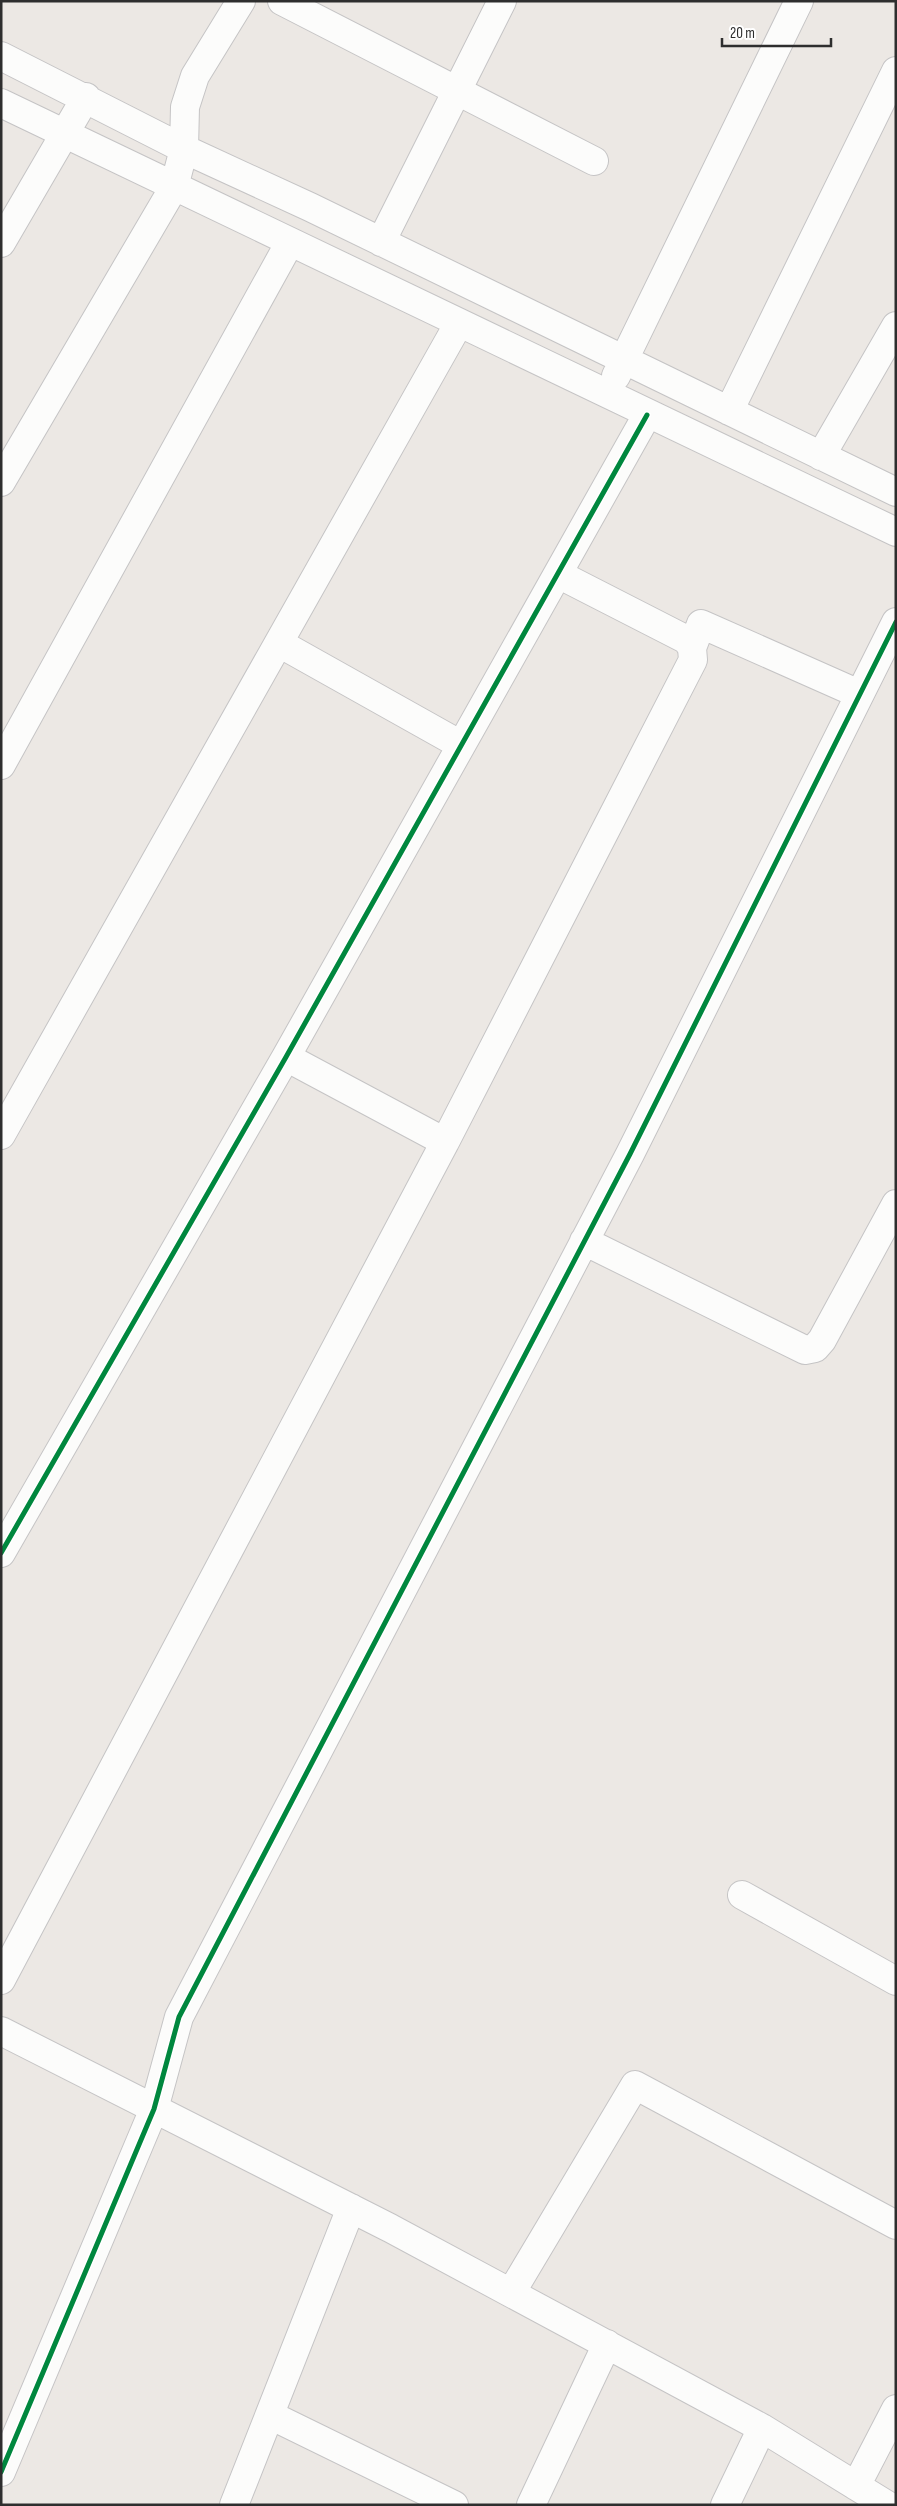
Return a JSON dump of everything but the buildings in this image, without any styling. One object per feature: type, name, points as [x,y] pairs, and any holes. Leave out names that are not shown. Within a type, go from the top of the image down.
[{"type":"street","points":[[1,482],[174,187],[184,149],[185,107],[195,76],[240,1]]},
{"type":"street","points":[[282,1],[458,90],[594,162]]},
{"type":"street","points":[[381,242],[502,1]]},
{"type":"street","points":[[606,394],[799,1]]},
{"type":"street","points":[[1,56],[86,97],[184,149],[381,242],[896,492]]},
{"type":"street","points":[[729,411],[896,71]]},
{"type":"street","points":[[1,243],[86,97]]},
{"type":"street","points":[[1,103],[66,132],[174,187],[896,532]]},
{"type":"street","points":[[1,765],[290,242]]},
{"type":"street","points":[[1,1134],[459,324]]},
{"type":"street","points":[[821,456],[896,326]]},
{"type":"street","points":[[1,1553],[286,1057],[647,414]]},
{"type":"street","points":[[558,574],[687,640],[692,648]]},
{"type":"street","points":[[1,2472],[154,2109],[179,2017],[634,1145],[896,622]]},
{"type":"street","points":[[1,1980],[445,1142],[693,660],[692,648],[701,624],[859,694]]},
{"type":"street","points":[[279,643],[461,745]]},
{"type":"street","points":[[286,1057],[445,1142]]},
{"type":"street","points":[[584,1241],[805,1350],[815,1348],[822,1340],[896,1204]]},
{"type":"street","points":[[742,1895],[896,1981]]},
{"type":"street","points":[[1,2031],[351,2208],[607,2344],[762,2428],[887,2505]]},
{"type":"street","points":[[511,2293],[635,2085],[896,2225]]},
{"type":"street","points":[[234,2505],[351,2208]]},
{"type":"street","points":[[531,2505],[607,2344]]},
{"type":"street","points":[[856,2486],[896,2409]]},
{"type":"street","points":[[270,2415],[454,2505]]},
{"type":"street","points":[[725,2505],[762,2428]]},
{"type":"cycle path","points":[[1,1553],[286,1057],[647,415]]},
{"type":"cycle path","points":[[1,2472],[154,2109],[179,2017],[630,1154],[896,622]]}]
